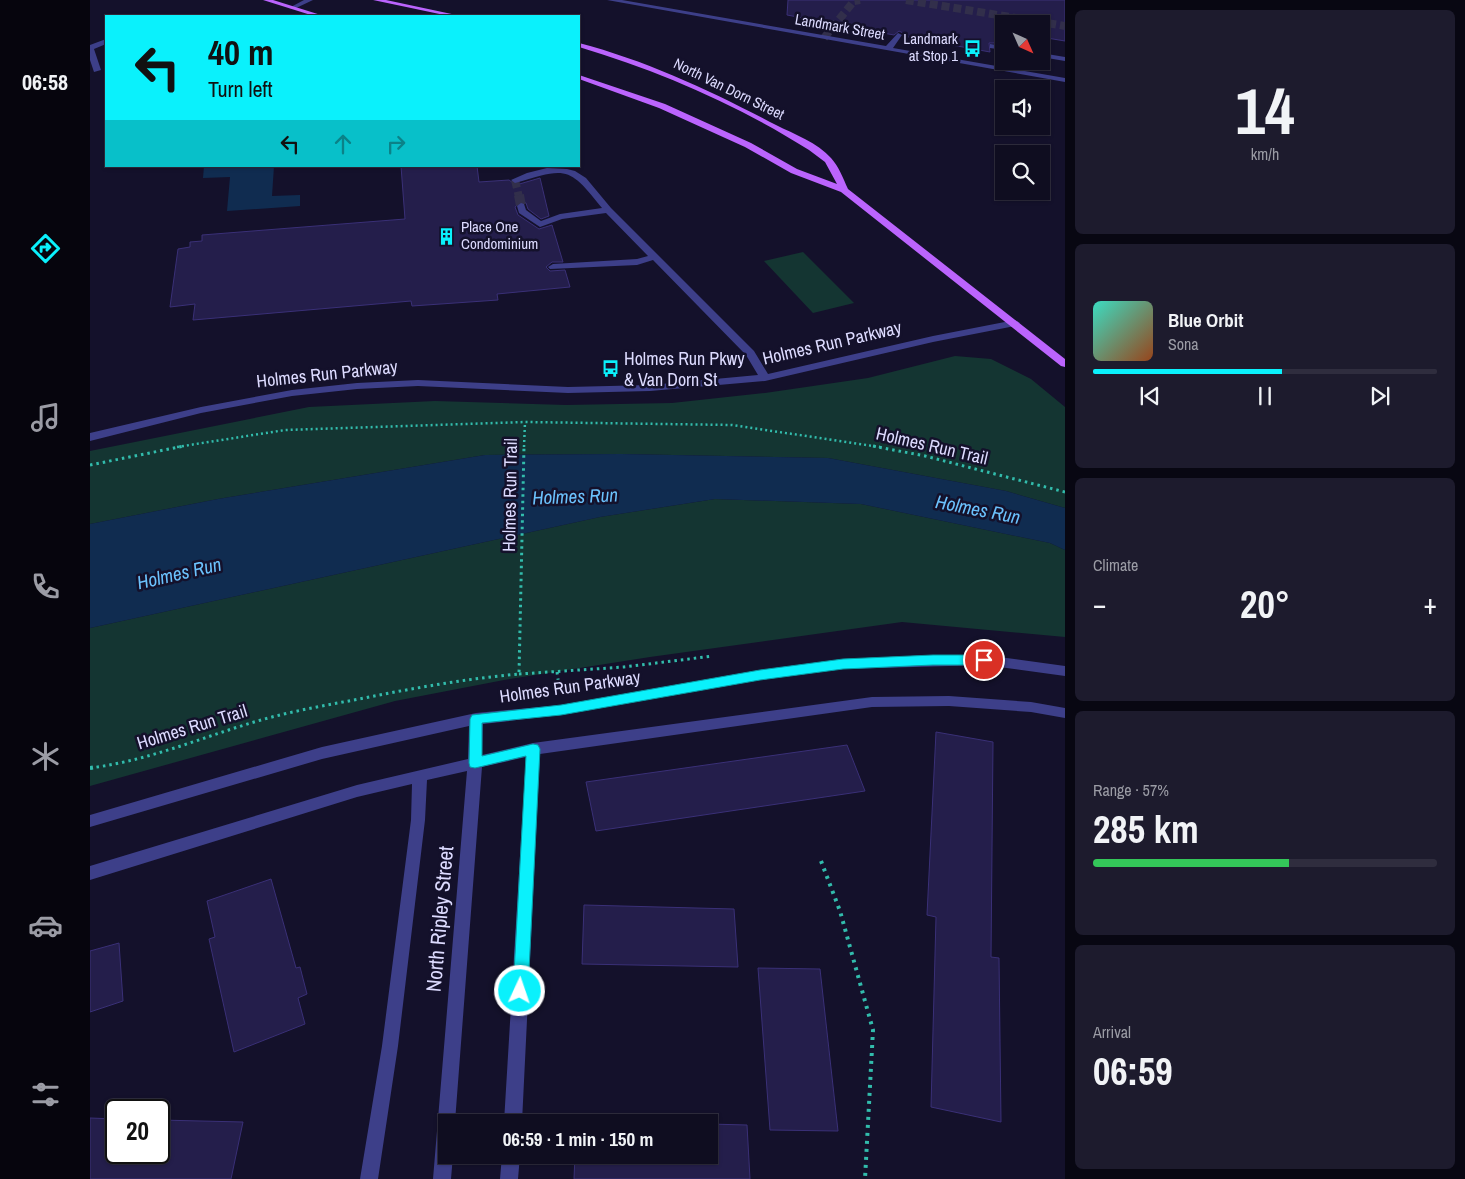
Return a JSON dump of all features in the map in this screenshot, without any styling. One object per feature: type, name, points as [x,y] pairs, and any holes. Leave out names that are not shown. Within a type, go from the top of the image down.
[{"type":"main road","points":[[266,0],[317,15]]},
{"type":"main road","points":[[376,0],[453,15]]},
{"type":"main road","name":"North Van Dorn Street","points":[[580,45],[643,66],[685,83],[727,102],[796,139],[827,158],[844,190]]},
{"type":"main road","name":"North Van Dorn Street","points":[[580,77],[662,106],[748,145],[794,171],[844,190],[1015,322],[1065,364]]},
{"type":"street","points":[[292,8],[310,0]]},
{"type":"street","name":"Landmark Street","points":[[610,0],[1065,80]]},
{"type":"street","points":[[888,49],[898,35]]},
{"type":"street","points":[[96,70],[90,49],[105,42]]},
{"type":"street","points":[[1050,56],[1065,59]]},
{"type":"street","points":[[515,180],[532,172],[560,170],[579,177],[608,210],[750,353],[765,378]]},
{"type":"street","points":[[521,206],[522,211],[540,224],[560,217],[608,210]]},
{"type":"street","points":[[553,267],[637,262],[656,257]]},
{"type":"street","name":"Holmes Run Parkway","points":[[90,437],[201,410],[292,393],[357,386],[418,383],[568,390],[650,388],[765,378],[1015,322]]},
{"type":"street","name":"Holmes Run Parkway","points":[[90,821],[322,752],[476,719],[561,710],[760,675],[843,664],[933,660],[984,660],[1065,672]]},
{"type":"street","points":[[90,873],[357,791],[533,749],[872,702],[949,701],[1031,707],[1065,713]]},
{"type":"street","name":"North Ripley Street","points":[[447,1114],[475,763],[476,719]]},
{"type":"street","points":[[513,1114],[533,749]]},
{"type":"street","points":[[370,1179],[395,1007],[418,820],[420,775]]},
{"type":"street","name":"North Ripley Street","points":[[442,1179],[443,1164]]},
{"type":"street","points":[[509,1179],[510,1164]]},
{"type":"path","name":"Holmes Run Trail","points":[[90,768],[108,766],[159,754],[263,719],[404,690],[480,677],[520,674],[525,422],[732,425],[898,451],[1065,492]]},
{"type":"path","points":[[90,466],[209,440],[285,430],[525,422]]},
{"type":"path","points":[[821,861],[840,911],[873,1030],[865,1179]]},
{"type":"green space","points":[[803,252],[854,303],[813,313],[764,261]]},
{"type":"green space","points":[[955,356],[991,359],[1031,379],[1065,407],[1065,508],[1006,491],[828,458],[621,454],[485,455],[218,499],[90,524],[90,451],[309,407],[435,401],[566,405],[672,403],[765,393],[868,378]]},
{"type":"green space","points":[[715,499],[861,504],[1050,543],[1065,550],[1065,637],[902,622],[650,657],[504,680],[395,701],[90,786],[90,628],[600,517]]},
{"type":"water","points":[[204,167],[274,167],[272,196],[300,195],[300,206],[227,211],[230,177],[203,178]]},
{"type":"water","name":"Holmes Run","points":[[621,454],[828,458],[1006,491],[1065,508],[1065,550],[1050,543],[861,504],[715,499],[600,517],[90,628],[90,524],[218,499],[485,455]]},
{"type":"building","points":[[788,0],[1065,0],[1065,41],[1050,38],[1050,15],[995,15],[995,41],[994,43],[989,43],[990,52],[903,36],[903,33],[899,31],[894,35],[787,15]]},
{"type":"building","points":[[401,167],[477,167],[479,182],[509,180],[516,185],[540,178],[549,216],[541,219],[528,209],[526,203],[522,201],[515,207],[518,215],[539,229],[552,225],[563,262],[552,262],[546,267],[550,271],[565,270],[570,287],[497,294],[498,300],[412,306],[411,301],[193,320],[195,304],[170,307],[178,249],[190,247],[190,242],[202,241],[202,235],[405,219]]},
{"type":"building","points":[[936,732],[993,742],[991,957],[999,958],[1001,1122],[931,1107],[936,917],[927,915]]},
{"type":"building","points":[[847,745],[865,791],[596,831],[586,782]]},
{"type":"building","points":[[271,879],[296,968],[300,967],[307,994],[298,998],[305,1024],[234,1052],[209,939],[215,937],[207,901]]},
{"type":"building","points":[[584,905],[734,909],[738,967],[582,964]]},
{"type":"building","points":[[119,943],[123,1001],[90,1012],[90,951]]},
{"type":"building","points":[[758,968],[820,969],[838,1131],[770,1130]]},
{"type":"building","points":[[90,1118],[105,1119],[105,1164],[170,1164],[170,1120],[243,1122],[231,1179],[90,1179]]},
{"type":"building","points":[[718,1124],[747,1125],[750,1179],[574,1179],[575,1164],[718,1164]]},
{"type":"tunnel","points":[[824,38],[854,1],[860,0]]},
{"type":"tunnel","points":[[906,0],[1065,26]]},
{"type":"tunnel","points":[[515,180],[519,197]]},
{"type":"tunnel","points":[[519,195],[521,206]]},
{"type":"place","name":"Landmark at Stop 1","points":[[972,48]]},
{"type":"place","name":"Place One Condominium","points":[[447,236]]},
{"type":"place","name":"Holmes Run Pkwy & Van Dorn St","points":[[610,369]]},
{"type":"route","points":[[520,991],[530,840],[533,749],[475,763],[476,719],[561,710],[760,675],[843,664],[984,660]]}]
